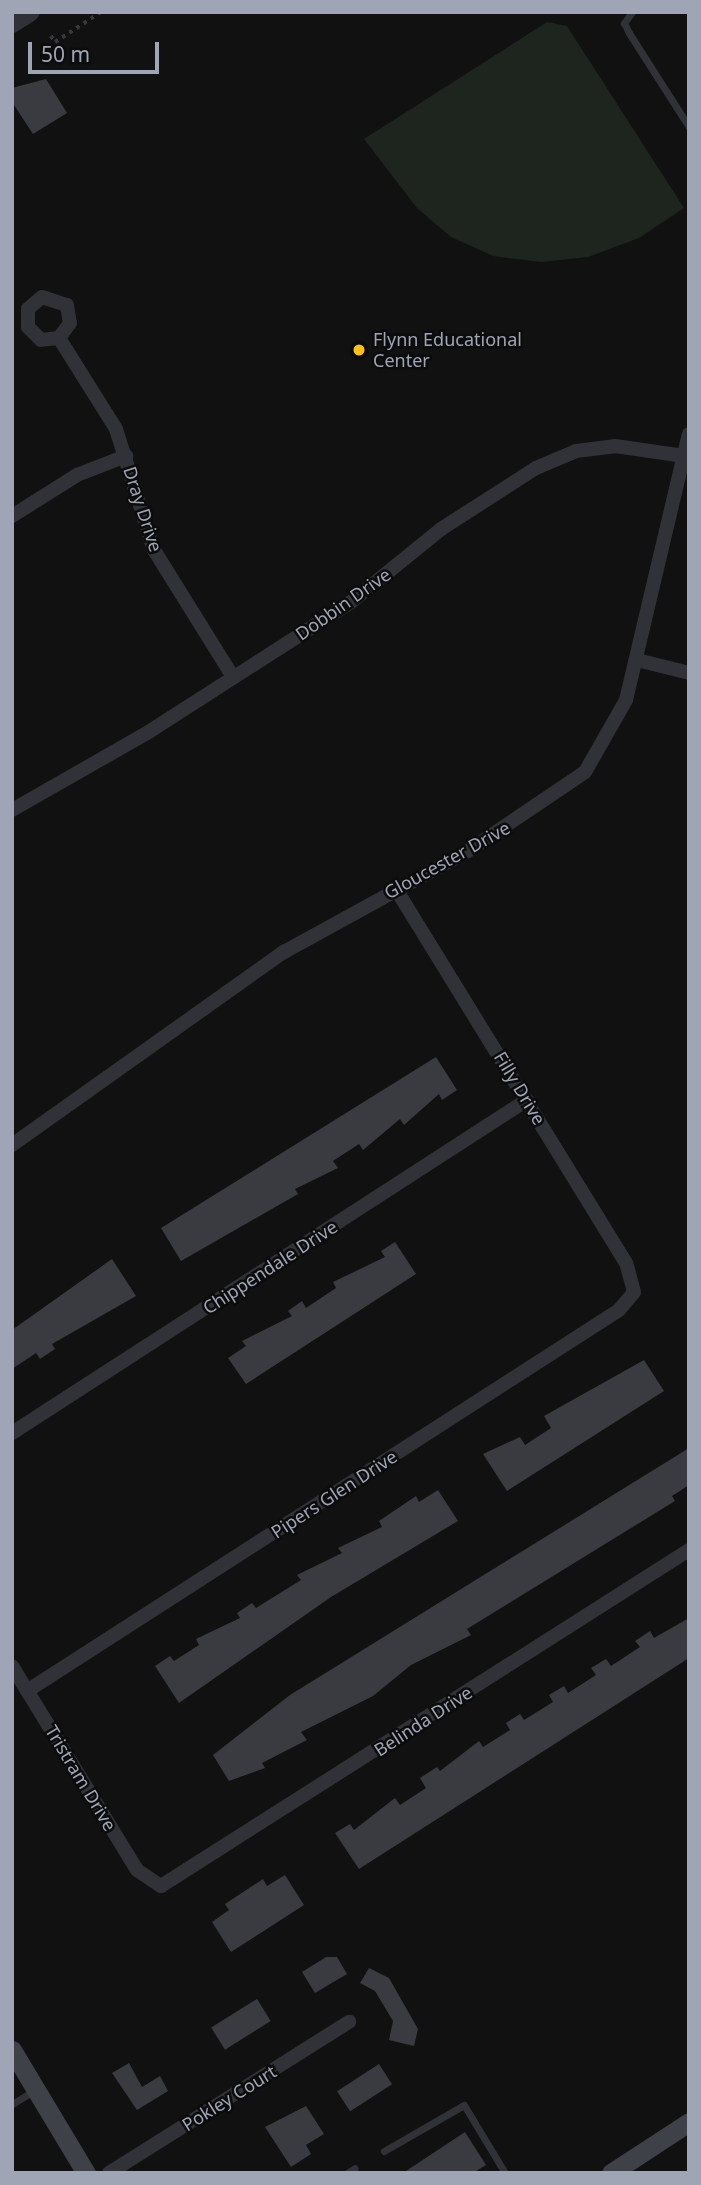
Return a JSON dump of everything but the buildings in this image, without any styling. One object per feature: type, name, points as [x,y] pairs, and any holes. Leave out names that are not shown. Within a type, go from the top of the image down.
[{"type":"main road","points":[[12,2050],[86,2173]]},
{"type":"main road","points":[[611,2173],[689,2122]]},
{"type":"street","name":"Dray Drive","points":[[60,338],[126,456],[154,550],[233,677]]},
{"type":"street","name":"Gloucester Drive","points":[[12,1145],[284,952],[468,851],[585,772],[611,737],[637,660],[689,434]]},
{"type":"street","name":"Dobbin Drive","points":[[12,810],[233,677],[367,591],[450,522],[557,457],[615,446],[684,456]]},
{"type":"street","points":[[12,516],[76,475],[126,456]]},
{"type":"street","points":[[637,660],[689,673]]},
{"type":"street","name":"Filly Drive","points":[[396,889],[626,1263],[634,1292]]},
{"type":"street","name":"Chippendale Drive","points":[[12,1433],[527,1100]]},
{"type":"street","name":"Pipers Glen Drive","points":[[27,1690],[619,1310],[634,1292]]},
{"type":"street","name":"Belinda Drive","points":[[155,1886],[189,1871],[689,1550]]},
{"type":"street","name":"Tristram Drive","points":[[12,1666],[137,1870],[155,1886]]},
{"type":"street","name":"Pokley Court","points":[[109,2173],[349,2022]]},
{"type":"lane","points":[[632,12],[624,23],[689,127]]},
{"type":"lane","points":[[12,2104],[36,2090]]},
{"type":"lane","points":[[384,2151],[464,2105],[505,2173]]},
{"type":"lane","points":[[348,2173],[355,2168]]},
{"type":"path","points":[[51,36],[55,42],[101,12]]},
{"type":"shaded area","points":[[547,22],[567,26],[684,208],[639,238],[588,257],[541,262],[493,256],[451,237],[417,208],[364,139]]},
{"type":"place","name":"Flynn Educational Center","points":[[359,350]]}]
